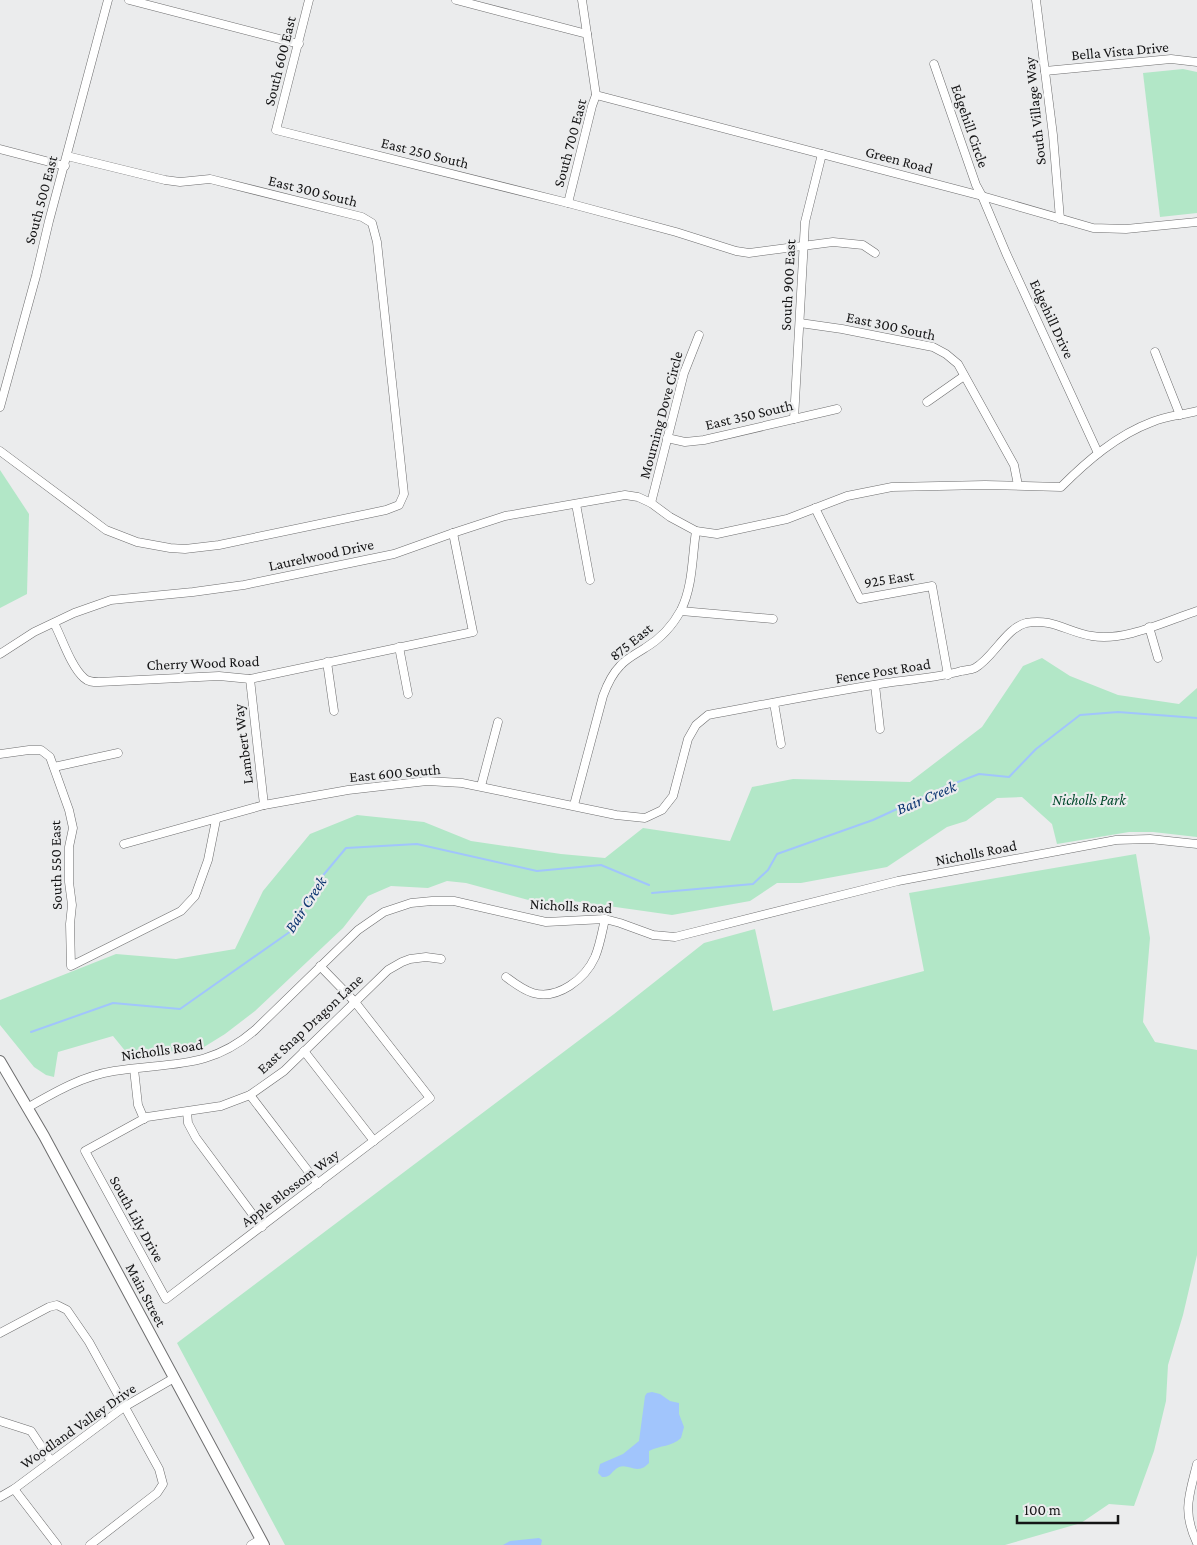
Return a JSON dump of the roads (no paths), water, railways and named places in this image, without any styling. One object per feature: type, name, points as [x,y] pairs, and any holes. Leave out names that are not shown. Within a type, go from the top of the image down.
[{"type":"main road","name":"Main Street","points":[[0,1061],[48,1144],[263,1542]]},
{"type":"street","name":"South 500 East","points":[[0,407],[108,0]]},
{"type":"street","points":[[129,0],[299,44]]},
{"type":"street","name":"South 600 East","points":[[276,130],[309,0]]},
{"type":"street","points":[[456,0],[587,34]]},
{"type":"street","name":"South 700 East","points":[[568,203],[596,95],[582,0]]},
{"type":"street","name":"South Village Way","points":[[1036,0],[1053,135],[1060,219]]},
{"type":"street","name":"Bella Vista Drive","points":[[1045,71],[1171,59],[1197,62]]},
{"type":"street","name":"Edgehill Circle","points":[[934,64],[973,178],[982,196]]},
{"type":"street","name":"Green Road","points":[[596,95],[982,196],[1093,228],[1126,229],[1197,222]]},
{"type":"street","name":"East 250 South","points":[[276,130],[568,203],[676,232],[736,251],[749,253],[804,246]]},
{"type":"street","points":[[0,150],[64,166]]},
{"type":"street","name":"South 900 East","points":[[794,419],[805,222],[822,154]]},
{"type":"street","name":"East 300 South","points":[[0,451],[106,530],[138,542],[170,548],[198,549],[386,510],[398,505],[404,494],[377,242],[372,223],[362,217],[210,179],[180,182],[165,180],[67,156]]},
{"type":"street","name":"Edgehill Drive","points":[[982,196],[1006,253],[1098,453]]},
{"type":"street","points":[[804,246],[833,242],[863,245],[874,253]]},
{"type":"street","name":"East 300 South","points":[[800,323],[842,329],[933,347],[946,354],[958,364],[1014,465],[1018,485]]},
{"type":"street","name":"Mourning Dove Circle","points":[[651,503],[684,373],[699,336]]},
{"type":"street","points":[[1155,352],[1180,415]]},
{"type":"street","points":[[927,402],[964,376]]},
{"type":"street","name":"East 350 South","points":[[668,438],[685,442],[704,440],[837,408]]},
{"type":"street","points":[[696,531],[716,534],[735,531],[787,519],[847,496],[892,488],[984,484],[1050,485],[1061,487],[1098,453],[1136,429],[1154,421],[1197,411]]},
{"type":"street","name":"Laurelwood Drive","points":[[0,654],[34,632],[93,605],[111,600],[244,585],[394,554],[505,516],[625,495],[638,497],[651,503],[670,517],[696,531]]},
{"type":"street","points":[[576,504],[590,580]]},
{"type":"street","name":"925 East","points":[[815,508],[860,599],[932,586],[948,675]]},
{"type":"street","name":"875 East","points":[[574,805],[603,696],[609,681],[619,666],[656,641],[681,611],[691,578],[696,531]]},
{"type":"street","name":"Cherry Wood Road","points":[[54,623],[74,665],[83,678],[89,682],[219,676],[250,678],[474,632],[453,533]]},
{"type":"street","points":[[681,611],[774,619]]},
{"type":"street","name":"Fence Post Road","points":[[616,815],[645,818],[662,810],[673,796],[688,739],[696,725],[708,715],[875,685],[948,675],[975,668],[991,654],[1004,638],[1023,624],[1039,622],[1056,624],[1075,632],[1093,636],[1120,636],[1197,611]]},
{"type":"street","points":[[1149,627],[1158,658]]},
{"type":"street","points":[[399,647],[408,694]]},
{"type":"street","points":[[327,662],[334,710]]},
{"type":"street","name":"Lambert Way","points":[[250,678],[264,805]]},
{"type":"street","points":[[875,685],[880,729]]},
{"type":"street","points":[[774,703],[781,744]]},
{"type":"street","points":[[481,786],[498,722]]},
{"type":"street","points":[[0,754],[41,750],[50,757],[54,767],[118,752]]},
{"type":"street","name":"South 550 East","points":[[54,767],[69,810],[73,828],[69,847],[69,882],[72,904],[70,924],[71,966],[181,911],[195,896],[208,860],[216,820]]},
{"type":"street","name":"East 600 South","points":[[124,844],[216,820],[264,805],[348,790],[427,781],[462,782],[616,815]]},
{"type":"street","name":"Nicholls Road","points":[[27,1108],[62,1088],[86,1078],[115,1070],[197,1061],[223,1053],[240,1043],[255,1030],[358,930],[375,917],[392,909],[421,902],[454,901],[546,922],[591,918],[605,919],[654,935],[675,937],[898,882],[1116,840],[1150,839],[1197,844]]},
{"type":"street","points":[[506,977],[518,986],[533,993],[550,994],[565,989],[580,978],[594,959],[605,919]]},
{"type":"street","name":"East Snap Dragon Lane","points":[[84,1152],[144,1119],[221,1106],[250,1095],[277,1076],[375,981],[395,965],[419,958],[441,959]]},
{"type":"street","points":[[320,966],[355,1002]]},
{"type":"street","name":"Apple Blossom Way","points":[[166,1299],[430,1098],[355,1002]]},
{"type":"street","points":[[304,1051],[374,1141]]},
{"type":"street","points":[[134,1069],[138,1105],[144,1119]]},
{"type":"street","points":[[250,1095],[318,1184]]},
{"type":"street","points":[[186,1112],[190,1128],[196,1138],[262,1227]]},
{"type":"street","name":"South Lily Drive","points":[[84,1152],[166,1299]]},
{"type":"street","points":[[0,1333],[49,1306],[57,1305],[67,1310],[89,1342],[159,1469],[163,1484],[157,1493],[90,1545]]},
{"type":"street","name":"Woodland Valley Drive","points":[[0,1497],[14,1489],[124,1407],[174,1378]]},
{"type":"street","points":[[0,1421],[31,1431],[51,1461]]},
{"type":"street","points":[[1197,1464],[1187,1509],[1189,1526],[1197,1543]]},
{"type":"street","points":[[14,1489],[57,1545]]},
{"type":"street","points":[[251,1545],[263,1542]]},
{"type":"water","points":[[647,1393],[660,1394],[670,1401],[679,1403],[679,1414],[684,1427],[681,1438],[673,1443],[649,1451],[649,1463],[641,1469],[623,1466],[602,1477],[598,1473],[600,1464],[623,1454],[639,1441],[645,1396]]},
{"type":"water","points":[[539,1538],[542,1540],[541,1545],[503,1545],[510,1541]]},
{"type":"waterway","name":"Bair Creek","points":[[652,893],[753,884],[768,870],[777,854],[873,820],[945,787],[979,774],[1009,777],[1036,749],[1080,715],[1118,712],[1197,718]]},
{"type":"waterway","name":"Bair Creek","points":[[31,1032],[113,1003],[180,1009],[291,931],[320,879],[346,848],[417,844],[537,871],[601,865],[649,885]]},
{"type":"park label","name":"Nicholls Park","points":[[1089,800]]}]
